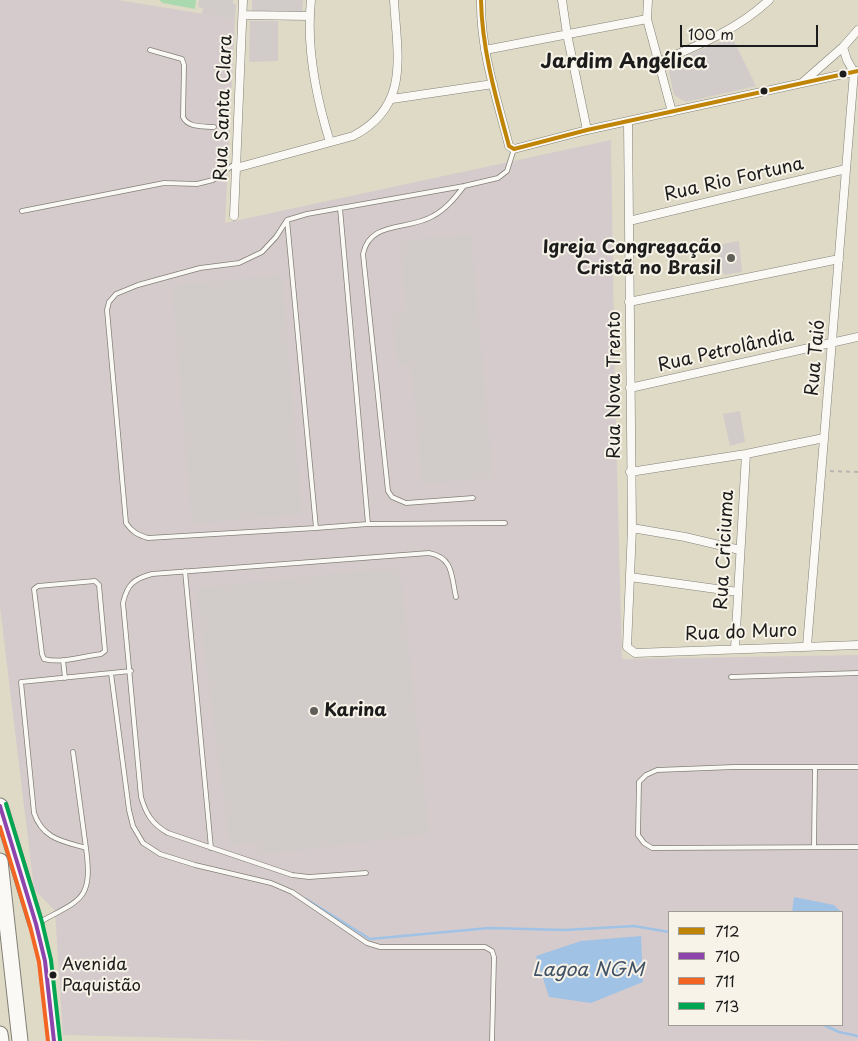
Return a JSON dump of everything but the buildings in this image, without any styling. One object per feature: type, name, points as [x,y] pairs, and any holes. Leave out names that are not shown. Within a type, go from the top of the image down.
[{"type":"highway","points":[[0,806],[36,924]]},
{"type":"highway","points":[[0,861],[20,1041]]},
{"type":"highway","points":[[0,1034],[1,1041]]},
{"type":"main road","points":[[36,924],[45,961],[54,1041]]},
{"type":"street","name":"Rua Santa Clara","points":[[234,216],[243,0]]},
{"type":"street","points":[[311,0],[309,16],[314,75],[330,142]]},
{"type":"street","points":[[236,166],[353,136],[364,131],[374,122],[392,99],[395,90],[397,70],[394,0]]},
{"type":"street","points":[[481,0],[482,34],[485,50],[509,146],[514,149],[587,130],[856,72],[847,60],[843,47]]},
{"type":"street","points":[[562,0],[566,34],[587,130]]},
{"type":"street","points":[[648,0],[647,19],[672,112]]},
{"type":"street","points":[[659,62],[741,24],[769,0]]},
{"type":"street","points":[[243,15],[309,16]]},
{"type":"street","points":[[485,50],[647,19]]},
{"type":"street","points":[[801,84],[843,47],[858,30]]},
{"type":"street","name":"Rua Taió","points":[[807,646],[833,342],[838,259],[856,72]]},
{"type":"street","points":[[392,99],[493,84]]},
{"type":"street","name":"Rua Nova Trento","points":[[627,647],[632,528],[628,122]]},
{"type":"street","name":"Rua Rio Fortuna","points":[[629,221],[846,169]]},
{"type":"street","points":[[629,302],[838,259]]},
{"type":"street","name":"Rua Petrolândia","points":[[630,388],[858,337]]},
{"type":"street","points":[[630,472],[746,454],[824,438]]},
{"type":"street","name":"Rua Criciuma","points":[[735,648],[746,454]]},
{"type":"street","points":[[632,528],[685,537],[740,550]]},
{"type":"street","points":[[630,577],[738,592]]},
{"type":"street","name":"Rua do Muro","points":[[627,647],[635,653],[858,645]]},
{"type":"lane","points":[[150,50],[182,59],[184,65],[183,117],[191,125],[214,127]]},
{"type":"lane","points":[[505,523],[368,524],[148,538],[138,535],[126,523],[107,310],[109,302],[116,294],[138,285],[200,268],[239,263],[262,252],[276,237],[287,220],[307,214],[464,186],[498,178],[507,172],[514,149]]},
{"type":"lane","points":[[22,211],[164,183],[197,184],[213,180],[236,166]]},
{"type":"lane","points":[[464,186],[452,201],[433,216],[423,221],[375,232],[369,239],[363,254],[388,491],[392,497],[406,503],[472,498]]},
{"type":"lane","points":[[340,208],[368,524]]},
{"type":"lane","points":[[287,220],[316,528]]},
{"type":"lane","points":[[366,873],[309,877],[292,875],[168,833],[159,828],[146,812],[141,797],[123,604],[125,593],[130,584],[140,577],[152,574],[429,553],[444,558],[449,564],[456,597]]},
{"type":"lane","points":[[185,571],[211,848]]},
{"type":"lane","points":[[95,581],[99,584],[105,651],[101,654],[63,660],[50,661],[44,659],[34,589],[38,586],[95,581]]},
{"type":"lane","points":[[63,660],[65,678]]},
{"type":"lane","points":[[86,848],[49,835],[38,823],[34,813],[21,682],[130,671]]},
{"type":"lane","points":[[111,673],[128,810],[133,826],[143,844],[160,854],[195,865],[270,883],[292,892],[367,942],[380,947],[485,947],[492,951],[494,957],[492,1041]]},
{"type":"lane","points":[[731,677],[858,674]]},
{"type":"lane","points":[[36,924],[73,904],[86,890],[88,879],[86,848],[73,752]]},
{"type":"lane","points":[[858,767],[734,767],[656,770],[646,775],[639,782],[638,835],[644,843],[652,848],[858,847]]},
{"type":"lane","points":[[814,847],[815,767]]},
{"type":"path","points":[[822,471],[858,472]]},
{"type":"shaded area","points":[[0,0],[118,0],[235,19],[225,223],[611,140],[622,659],[858,655],[858,1041],[292,1041],[63,1035],[55,911],[34,889],[0,607]]},
{"type":"green space","points":[[159,0],[196,0],[195,9],[163,3]]},
{"type":"water","points":[[794,897],[834,905],[840,911],[792,911]]},
{"type":"water","name":"Lagoa NGM","points":[[641,936],[643,982],[591,1003],[549,997],[536,956],[581,941]]},
{"type":"waterway","points":[[306,899],[370,939],[489,928],[565,930],[634,926],[668,932]]},
{"type":"waterway","points":[[826,1026],[839,1032],[858,1036]]},
{"type":"transit line","name":"712","points":[[481,0],[490,74],[509,146],[514,149],[587,130],[858,71]]},
{"type":"transit line","name":"713","points":[[6,804],[42,922],[51,960],[60,1040]]},
{"type":"transit line","name":"710","points":[[0,806],[36,924],[45,961],[54,1041]]},
{"type":"transit line","name":"711","points":[[0,827],[39,962],[48,1041]]},
{"type":"place","name":"Igreja Congregação Cristã no Brasil","points":[[731,258]]},
{"type":"place","name":"Karina","points":[[314,711]]},
{"type":"place","name":"Avenida Paquistão","points":[[53,975]]},
{"type":"district","name":"Jardim Angélica","points":[[624,62]]}]
